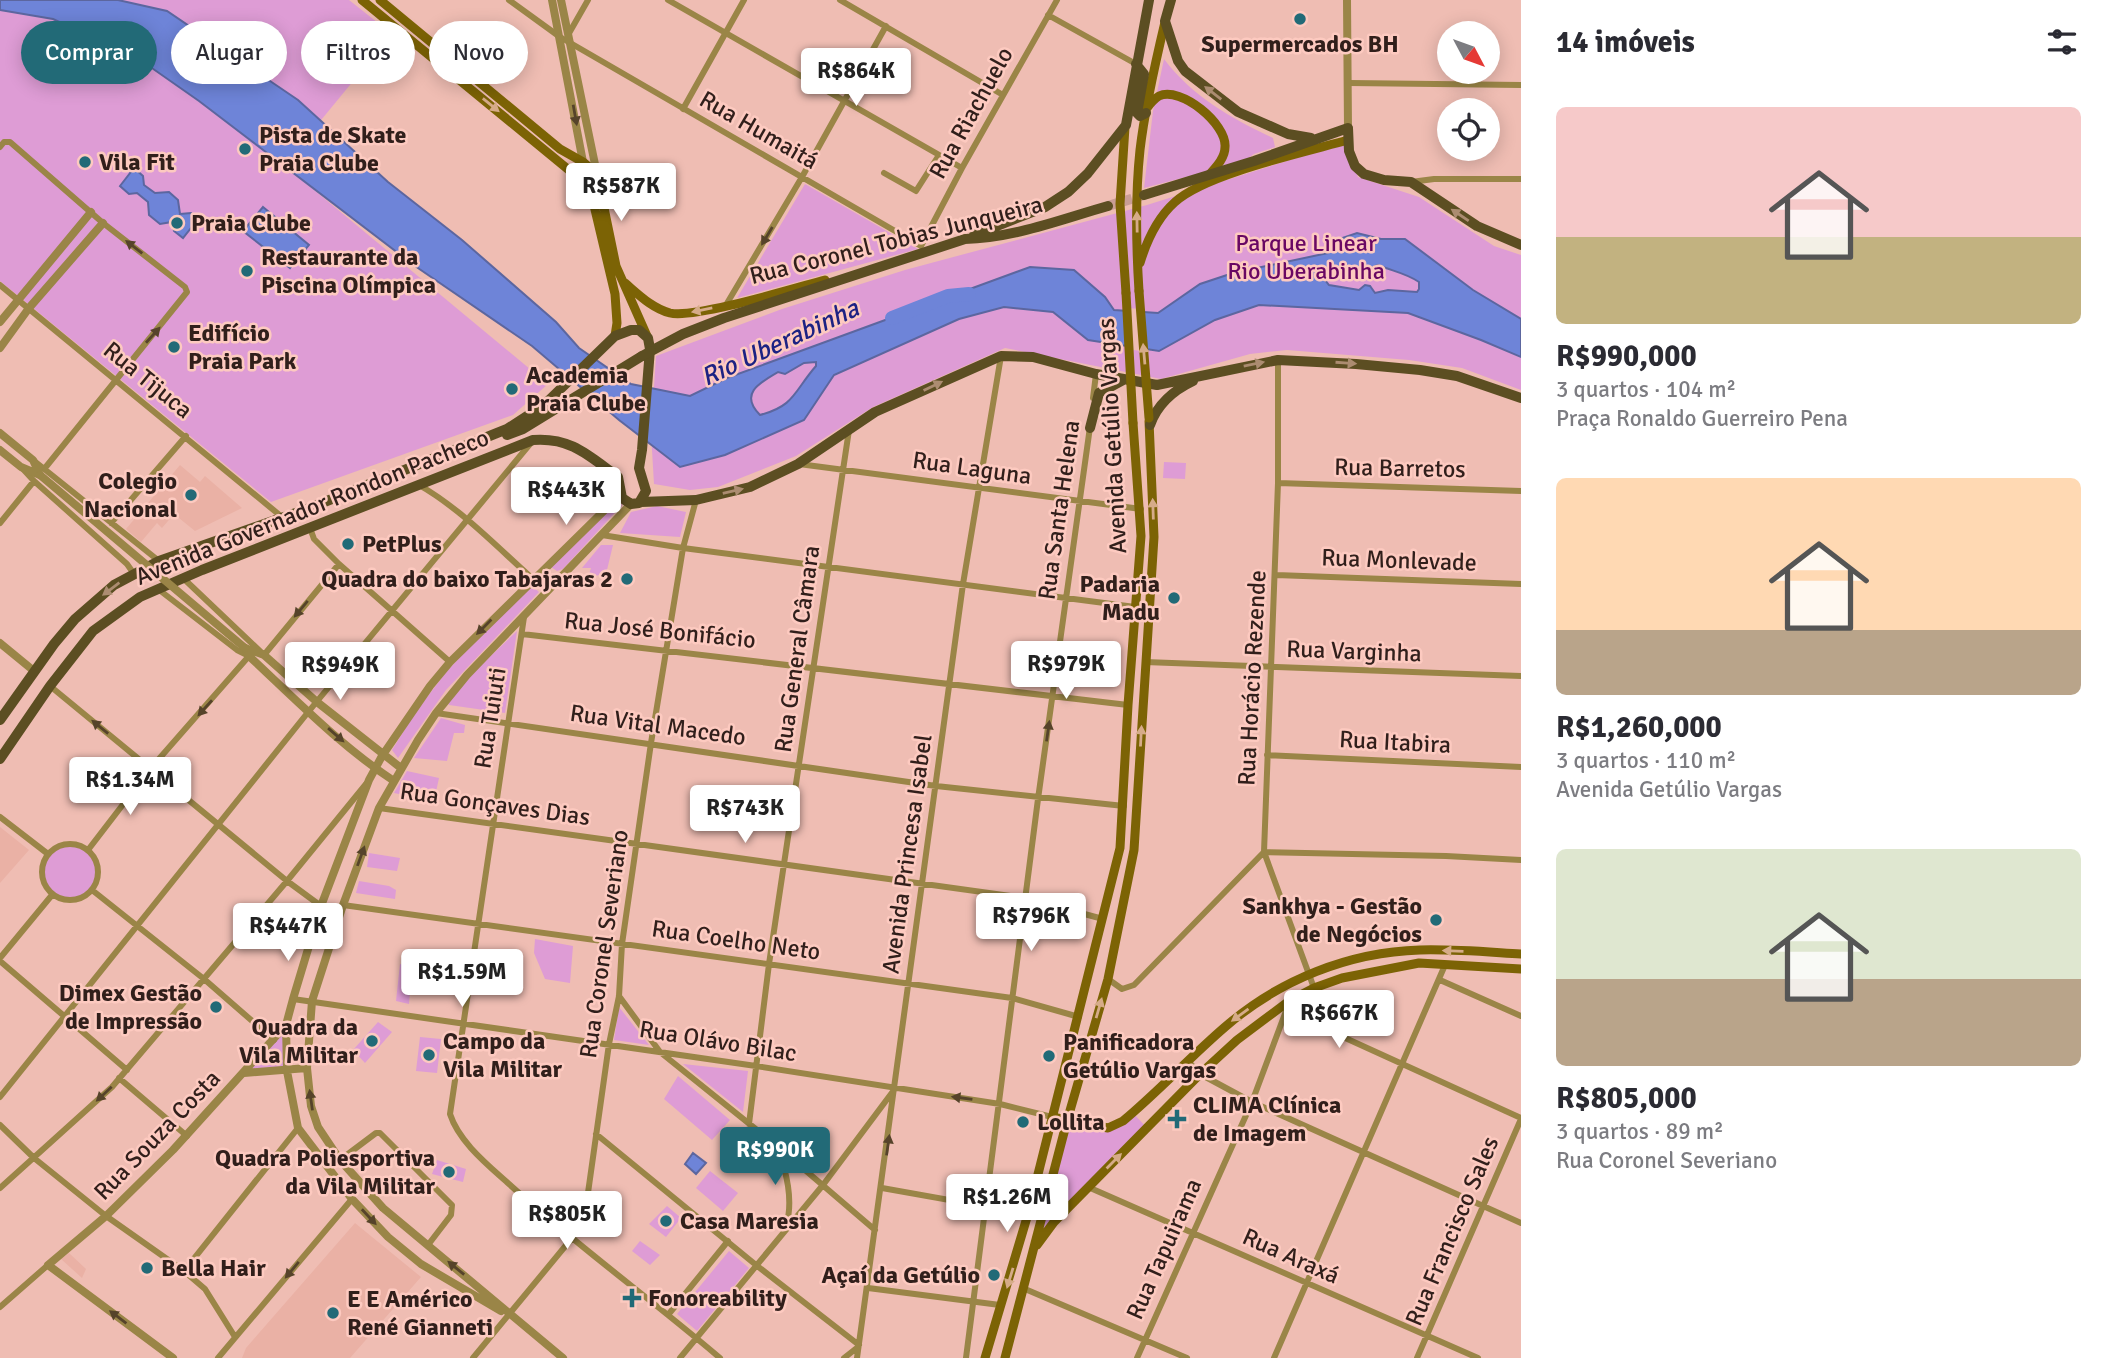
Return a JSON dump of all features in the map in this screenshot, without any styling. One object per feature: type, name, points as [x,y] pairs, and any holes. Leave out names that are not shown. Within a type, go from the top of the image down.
[{"type":"main road","points":[[362,0],[387,21]]},
{"type":"main road","points":[[380,0],[404,21]]},
{"type":"main road","name":"Avenida Getúlio Vargas","points":[[985,1358],[1028,1214],[1120,848],[1141,536],[1120,204],[1126,125],[1149,0]]},
{"type":"main road","name":"Avenida Getúlio Vargas","points":[[1005,1358],[1025,1289],[1066,1121],[1108,979],[1133,850],[1154,537],[1136,199],[1146,111],[1171,0]]},
{"type":"main road","points":[[1165,21],[1178,61],[1185,71],[1205,87],[1256,122],[1287,134],[1313,139]]},
{"type":"main road","points":[[415,30],[560,149],[583,162],[597,174],[606,224],[621,279],[648,338],[639,468],[646,491],[636,503]]},
{"type":"main road","points":[[415,44],[592,189]]},
{"type":"main road","points":[[1136,64],[1144,74],[1137,113],[1140,116],[1159,96],[1171,94],[1182,96],[1221,129],[1225,137],[1225,148],[1220,162],[1209,175]]},
{"type":"main road","points":[[965,239],[1045,208],[1068,192],[1088,173],[1126,125]]},
{"type":"main road","points":[[1144,195],[1348,128],[1355,166],[1364,174],[1384,180],[1411,182],[1477,226],[1521,245]]},
{"type":"main road","points":[[1138,271],[1147,242],[1158,222],[1175,202],[1194,188],[1242,171],[1349,145]]},
{"type":"main road","points":[[583,162],[592,189],[615,294],[615,336],[639,330],[648,338]]},
{"type":"main road","name":"Rua Coronel Tobias Junqueira","points":[[621,279],[652,306],[673,314],[698,312],[888,264],[923,249],[965,239],[1018,232],[1108,206]]},
{"type":"main road","points":[[478,442],[492,441],[523,429],[616,370],[683,334],[888,264]]},
{"type":"main road","name":"Avenida Governador Rondon Pacheco","points":[[0,720],[75,619],[114,585],[159,561],[283,518],[507,429],[544,405],[615,336]]},
{"type":"main road","points":[[639,468],[629,477],[618,477],[620,495],[636,503],[696,500],[750,487],[798,464],[875,412],[1001,356],[1033,357],[1096,374],[1157,385],[1278,360],[1420,369],[1457,376],[1521,398]]},
{"type":"main road","points":[[1149,422],[1177,389],[1213,373]]},
{"type":"main road","points":[[1090,428],[1099,393],[1125,379]]},
{"type":"main road","name":"Avenida Governador Rondon Pacheco","points":[[0,759],[50,685],[93,631],[140,597],[533,440],[552,439],[565,442],[580,449],[618,477]]},
{"type":"main road","points":[[1141,536],[1154,537]]},
{"type":"main road","points":[[1125,772],[1138,772]]},
{"type":"main road","points":[[1120,848],[1133,850]]},
{"type":"main road","points":[[1052,1117],[1108,1128],[1123,1121],[1227,1025],[1269,994],[1309,974],[1365,956],[1393,952],[1421,950],[1521,954]]},
{"type":"main road","points":[[1035,1247],[1054,1222],[1200,1074],[1237,1040],[1314,988],[1342,978],[1419,963],[1521,969]]},
{"type":"main road","points":[[1019,1245],[1021,1257],[1030,1264]]},
{"type":"street","name":"Rua Humaitá","points":[[509,0],[683,109],[923,249]]},
{"type":"street","points":[[552,0],[566,38],[597,174]]},
{"type":"street","points":[[561,0],[583,162]]},
{"type":"street","points":[[566,38],[588,0]]},
{"type":"street","points":[[668,0],[962,168]]},
{"type":"street","points":[[683,109],[744,0]]},
{"type":"street","points":[[840,0],[1003,95]]},
{"type":"street","name":"Rua Riachuelo","points":[[923,249],[962,168],[1057,0]]},
{"type":"street","points":[[1347,0],[1348,128]]},
{"type":"street","points":[[1048,15],[1136,64]]},
{"type":"street","points":[[726,305],[802,177],[886,26]]},
{"type":"street","points":[[1349,83],[1521,85]]},
{"type":"street","points":[[0,147],[8,142],[187,290],[185,297],[0,523]]},
{"type":"street","points":[[884,173],[916,191],[939,155]]},
{"type":"street","points":[[1411,182],[1434,179],[1521,179]]},
{"type":"street","points":[[0,322],[91,212]]},
{"type":"street","points":[[0,348],[29,308],[103,223]]},
{"type":"street","name":"Rua Tijuca","points":[[0,285],[283,518]]},
{"type":"street","name":"Avenida Princesa Isabel","points":[[857,1358],[896,1089],[963,584],[1001,356]]},
{"type":"street","name":"Rua Horácio Rezende","points":[[1278,360],[1276,575],[1264,852],[1314,988]]},
{"type":"street","name":"Rua Santa Helena","points":[[966,1358],[1096,374]]},
{"type":"street","name":"Rua General Câmara","points":[[749,1124],[769,964],[849,430]]},
{"type":"street","points":[[0,433],[33,460],[40,475],[134,574]]},
{"type":"street","points":[[111,523],[186,436]]},
{"type":"street","points":[[0,1097],[309,711],[533,440]]},
{"type":"street","points":[[0,450],[21,467],[40,475],[111,523],[159,561]]},
{"type":"street","name":"Rua Laguna","points":[[798,464],[1140,509]]},
{"type":"street","points":[[40,475],[247,652],[375,768],[394,780]]},
{"type":"street","name":"Rua Barretos","points":[[1278,483],[1521,491]]},
{"type":"street","points":[[418,484],[467,520],[547,590]]},
{"type":"street","points":[[508,1314],[421,1264],[388,1237],[352,1199],[298,1128],[287,1071],[286,1026],[321,906],[369,780],[382,756],[430,686],[450,662],[620,495]]},
{"type":"street","name":"Rua Coronel Severiano","points":[[473,1358],[572,1238],[585,1214],[609,1044],[619,996],[622,944],[651,743],[682,548],[696,500]]},
{"type":"street","points":[[563,1358],[383,1208],[340,1160],[318,1127],[310,1106],[307,1068],[312,1001],[343,905],[379,808],[436,713],[467,675],[547,590],[636,503]]},
{"type":"street","points":[[310,528],[314,539],[339,564],[450,662]]},
{"type":"street","points":[[602,535],[682,548],[1135,607]]},
{"type":"street","points":[[114,552],[125,552],[131,545],[128,537]]},
{"type":"street","points":[[264,655],[339,564]]},
{"type":"street","name":"Rua Monlevade","points":[[1276,575],[1521,584]]},
{"type":"street","points":[[183,578],[317,702],[382,756],[401,768]]},
{"type":"street","points":[[158,589],[237,650],[264,655]]},
{"type":"street","points":[[194,615],[190,607],[191,600],[196,597],[205,600]]},
{"type":"street","name":"Rua Tuiuti","points":[[524,617],[450,1115],[458,1131],[485,1162],[572,1238]]},
{"type":"street","name":"Rua José Bonifácio","points":[[522,634],[1128,705]]},
{"type":"street","points":[[0,643],[34,671]]},
{"type":"street","points":[[88,850],[151,768],[247,652]]},
{"type":"street","name":"Rua Varginha","points":[[1145,662],[1521,676]]},
{"type":"street","points":[[50,685],[287,881],[321,906]]},
{"type":"street","name":"Rua Vital Macedo","points":[[436,713],[936,786],[1038,799],[1124,806]]},
{"type":"street","name":"Rua Itabira","points":[[1267,755],[1521,767]]},
{"type":"street","points":[[0,1188],[127,1070],[369,780]]},
{"type":"street","name":"Rua Gonçaves Dias","points":[[379,808],[1025,898],[1104,919]]},
{"type":"street","points":[[0,817],[48,854]]},
{"type":"street","points":[[62,844],[88,850],[94,856],[98,873],[92,890],[77,900],[68,901],[52,895],[42,880],[41,871],[48,854],[62,844]]},
{"type":"street","points":[[1108,979],[1122,989],[1134,985],[1264,852],[1521,860]]},
{"type":"street","points":[[92,890],[204,979],[274,1040]]},
{"type":"street","points":[[52,895],[0,960],[127,1070]]},
{"type":"street","name":"Rua Coelho Neto","points":[[343,905],[1012,998],[1079,1017]]},
{"type":"street","points":[[1274,1358],[1445,964]]},
{"type":"street","points":[[1440,980],[1521,1016]]},
{"type":"street","points":[[619,996],[660,1052],[778,1146],[875,1230]]},
{"type":"street","name":"Rua Olávo Bilac","points":[[293,999],[756,1066],[1000,1104],[1052,1117]]},
{"type":"street","points":[[1288,1006],[1403,1065],[1521,1119]]},
{"type":"street","name":"Rua Tapuirama","points":[[1136,1358],[1252,1102],[1288,1006]]},
{"type":"street","name":"Rua Souza Costa","points":[[48,1265],[106,1216],[187,1136],[286,1026]]},
{"type":"street","points":[[1188,1061],[1200,1074],[1252,1102],[1521,1223]]},
{"type":"street","points":[[244,1073],[307,1068]]},
{"type":"street","points":[[119,1078],[187,1136]]},
{"type":"street","points":[[680,1358],[823,1185],[896,1089]]},
{"type":"street","name":"Rua Francisco Sales","points":[[1417,1358],[1521,1119]]},
{"type":"street","points":[[0,1125],[34,1158],[106,1216],[184,1271],[210,1294],[235,1337]]},
{"type":"street","points":[[184,1271],[298,1128]]},
{"type":"street","points":[[340,1160],[376,1133],[380,1133],[452,1205],[451,1215],[428,1245]]},
{"type":"street","points":[[596,1134],[859,1346],[844,1358]]},
{"type":"street","points":[[778,1146],[788,1182],[789,1218],[785,1230]]},
{"type":"street","name":"Rua Araxá","points":[[1088,1187],[1478,1358]]},
{"type":"street","points":[[882,1188],[1028,1214]]},
{"type":"street","points":[[218,1358],[352,1199]]},
{"type":"street","points":[[572,1238],[720,1358]]},
{"type":"street","points":[[668,1315],[728,1241]]},
{"type":"street","points":[[0,1307],[48,1265],[173,1358]]},
{"type":"street","points":[[868,1288],[1000,1305]]},
{"type":"street","points":[[1025,1289],[1187,1358]]},
{"type":"shaded area","name":"Colegio Nacional","points":[[180,465],[200,482],[205,476],[242,508],[195,531],[174,514],[162,528],[157,523],[141,542],[126,529]]},
{"type":"shaded area","points":[[0,827],[29,850],[0,883]]},
{"type":"shaded area","name":"E E Américo René Gianneti","points":[[355,1223],[421,1277],[350,1358],[242,1358],[246,1348]]},
{"type":"shaded area","points":[[69,1253],[86,1269],[82,1278],[61,1259]]},
{"type":"green space","name":"Praia Clube","points":[[0,0],[349,0],[376,21],[301,21],[301,84],[351,84],[284,165],[548,384],[513,415],[271,502],[0,281]]},
{"type":"green space","points":[[1164,59],[1187,85],[1242,123],[1273,138],[1275,147],[1254,154],[1243,162],[1144,188],[1153,111]]},
{"type":"green space","name":"Parque Linear Rio Uberabinha","points":[[1344,143],[1358,177],[1419,197],[1494,246],[1521,255],[1521,390],[1462,368],[1409,360],[1287,350],[1250,354],[1161,379],[1005,348],[873,407],[796,456],[718,487],[690,490],[654,484],[651,433],[656,356],[782,309],[905,270],[1147,205]]},
{"type":"green space","points":[[805,184],[918,249],[737,298]]},
{"type":"green space","points":[[1164,462],[1186,463],[1185,479],[1163,478]]},
{"type":"green space","points":[[619,499],[622,505],[563,569],[557,571],[551,567]]},
{"type":"green space","points":[[657,506],[686,512],[680,537],[620,533],[631,512]]},
{"type":"green space","points":[[601,545],[613,545],[606,574],[588,577],[591,568],[582,568]]},
{"type":"green space","points":[[530,584],[539,592],[446,690],[398,758],[392,750],[415,713],[447,671]]},
{"type":"green space","points":[[517,631],[505,713],[449,705],[477,669]]},
{"type":"green space","points":[[441,718],[465,725],[464,733],[454,733],[447,761],[414,758]]},
{"type":"green space","points":[[407,771],[439,778],[434,801],[394,793]]},
{"type":"green space","points":[[64,844],[76,844],[86,848],[94,856],[98,872],[94,888],[86,896],[76,900],[64,900],[54,896],[46,888],[42,878],[42,866],[46,856],[54,848]]},
{"type":"green space","points":[[369,853],[400,858],[397,871],[367,867]]},
{"type":"green space","points":[[359,881],[389,886],[396,890],[395,899],[356,893]]},
{"type":"green space","points":[[535,939],[573,946],[570,983],[545,979],[534,953]]},
{"type":"green space","points":[[400,964],[412,967],[409,1004],[396,1001]]},
{"type":"green space","points":[[619,1007],[649,1045],[614,1040]]},
{"type":"green space","name":"Quadra da Vila Militar","points":[[378,1022],[392,1032],[365,1063],[353,1050]]},
{"type":"green space","points":[[284,1030],[285,1070],[248,1072]]},
{"type":"green space","name":"Campo da Vila Militar","points":[[420,1037],[441,1039],[437,1073],[416,1071]]},
{"type":"green space","points":[[683,1064],[748,1071],[743,1112]]},
{"type":"green space","points":[[678,1076],[730,1120],[712,1140],[664,1099]]},
{"type":"green space","points":[[1133,1113],[1147,1128],[1035,1247],[1067,1121],[1108,1128]]},
{"type":"green space","name":"Quadra Poliesportiva da Vila Militar","points":[[437,1160],[466,1169],[463,1182],[432,1174]]},
{"type":"green space","points":[[710,1171],[738,1193],[723,1211],[696,1188]]},
{"type":"green space","name":"Casa Maresia","points":[[667,1206],[681,1218],[666,1237],[649,1224]]},
{"type":"green space","points":[[640,1241],[660,1255],[650,1265],[632,1251]]},
{"type":"green space","points":[[729,1251],[749,1268],[697,1331],[677,1314]]},
{"type":"water","points":[[0,0],[118,0],[167,11],[182,21],[171,21],[171,81],[157,72],[157,21],[53,19],[0,10]]},
{"type":"water","points":[[175,84],[274,84],[298,100],[388,182],[462,240],[556,322],[579,348],[631,384],[690,396],[727,378],[1030,267],[1074,270],[1105,297],[1114,310],[1158,313],[1200,284],[1233,273],[1328,253],[1342,238],[1357,233],[1381,239],[1405,239],[1473,290],[1521,319],[1521,357],[1408,313],[1259,305],[1215,320],[1159,351],[1088,340],[1053,312],[1004,307],[959,319],[834,375],[804,420],[725,455],[680,467],[619,420],[532,346],[415,266]],"holes":[[[1378,265],[1419,282],[1417,292],[1388,290],[1375,293],[1370,286],[1365,285],[1359,290],[1329,285],[1325,280],[1355,267],[1364,270]],[[816,362],[816,366],[793,396],[780,407],[760,415],[754,408],[751,395],[764,380],[778,372],[785,374],[804,363]]]},
{"type":"water","points":[[134,168],[143,176],[144,185],[155,193],[169,192],[178,200],[180,214],[191,213],[198,219],[183,238],[174,231],[172,222],[160,224],[149,215],[148,202],[137,193],[129,194],[120,186]]},
{"type":"water","points":[[263,207],[309,245],[290,268],[243,231]]},
{"type":"water","points":[[693,1153],[706,1163],[696,1174],[685,1164]]},
{"type":"pier","points":[[1126,308],[1143,309],[1146,352],[1128,349]]},
{"type":"waterway","name":"Rio Uberabinha","points":[[892,318],[948,296],[969,294]]},
{"type":"tunnel","points":[[1108,206],[1144,195]]},
{"type":"place","name":"Supermercados BH","points":[[1300,19]]},
{"type":"place","name":"Pista de Skate Praia Clube","points":[[245,149]]},
{"type":"place","name":"Vila Fit","points":[[85,162]]},
{"type":"place","name":"Praia Clube","points":[[177,223]]},
{"type":"place","name":"Restaurante da Piscina Olímpica","points":[[247,271]]},
{"type":"place","name":"Edifício Praia Park","points":[[174,347]]},
{"type":"place","name":"Academia Praia Clube","points":[[512,389]]},
{"type":"place","name":"Colegio Nacional","points":[[191,495]]},
{"type":"place","name":"PetPlus","points":[[348,544]]},
{"type":"place","name":"Quadra do baixo Tabajaras 2","points":[[627,579]]},
{"type":"place","name":"Padaria Madu","points":[[1174,598]]},
{"type":"place","name":"Sankhya - Gestão de Negócios","points":[[1436,920]]},
{"type":"place","name":"Dimex Gestão de Impressão","points":[[216,1007]]},
{"type":"place","name":"Quadra da Vila Militar","points":[[372,1041]]},
{"type":"place","name":"Campo da Vila Militar","points":[[429,1055]]},
{"type":"place","name":"Panificadora Getúlio Vargas","points":[[1049,1056]]},
{"type":"place","name":"CLIMA Clínica de Imagem","points":[[1177,1119]]},
{"type":"place","name":"Lollita","points":[[1023,1122]]},
{"type":"place","name":"Quadra Poliesportiva da Vila Militar","points":[[449,1172]]},
{"type":"place","name":"Casa Maresia","points":[[666,1221]]},
{"type":"place","name":"Bella Hair","points":[[147,1268]]},
{"type":"place","name":"Açaí da Getúlio","points":[[994,1275]]},
{"type":"place","name":"Fonoreability","points":[[632,1298]]},
{"type":"place","name":"E E Américo René Gianneti","points":[[333,1313]]}]
